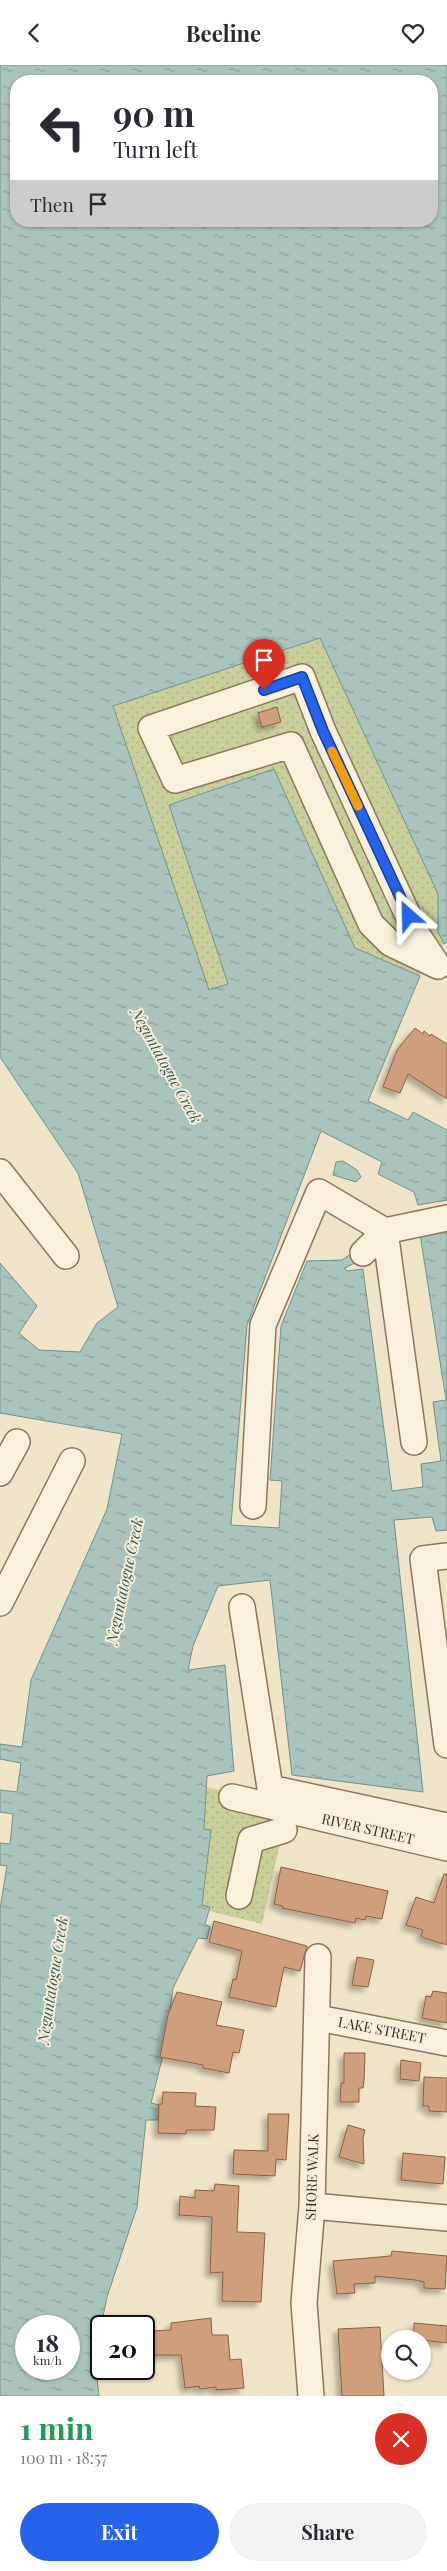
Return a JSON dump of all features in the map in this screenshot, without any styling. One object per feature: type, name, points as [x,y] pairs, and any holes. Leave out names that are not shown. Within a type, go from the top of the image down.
[{"type":"street","points":[[323,731],[291,745],[175,781],[152,728],[302,677],[323,731],[416,933],[442,969]]},
{"type":"street","points":[[291,745],[371,924],[390,943],[442,969]]},
{"type":"street","points":[[0,1172],[66,1256]]},
{"type":"street","points":[[253,1505],[263,1325],[319,1192],[385,1231]]},
{"type":"street","points":[[362,1253],[385,1231],[447,1218]]},
{"type":"street","points":[[385,1231],[414,1442]]},
{"type":"street","points":[[0,1473],[17,1442]]},
{"type":"street","points":[[0,1603],[72,1461]]},
{"type":"street","points":[[447,1556],[423,1559],[447,1745]]},
{"type":"street","points":[[242,1607],[270,1788],[447,1826]]},
{"type":"street","name":"RIVER STREET","points":[[232,1797],[285,1826],[447,1848]]},
{"type":"street","points":[[239,1896],[251,1840],[285,1826]]},
{"type":"street","name":"SHORE WALK","points":[[311,2396],[304,2303],[312,2206],[318,1957]]},
{"type":"street","name":"LAKE STREET","points":[[318,2018],[447,2043]]},
{"type":"street","points":[[312,2206],[447,2218]]},
{"type":"green space","points":[[320,638],[438,894],[438,932],[444,944],[420,976],[355,948],[274,769],[169,805],[228,984],[209,991],[112,706]]},
{"type":"green space","points":[[206,1787],[288,1807],[262,1924],[209,1911],[210,1907],[202,1906],[211,1831],[204,1830]]},
{"type":"water","name":"Neguntatogue Creek","points":[[0,65],[447,65],[447,942],[444,944],[438,932],[438,894],[320,638],[113,706],[209,990],[228,984],[169,805],[274,769],[355,948],[420,976],[368,1101],[408,1120],[413,1112],[447,1130],[447,1200],[418,1205],[414,1192],[378,1174],[382,1162],[321,1131],[247,1325],[231,1525],[279,1528],[282,1481],[270,1480],[281,1326],[307,1261],[342,1260],[361,1247],[366,1257],[345,1268],[347,1271],[363,1269],[392,1491],[423,1487],[421,1464],[441,1461],[433,1402],[446,1400],[420,1234],[447,1230],[447,1530],[436,1531],[432,1517],[394,1520],[423,1792],[292,1775],[270,1580],[218,1586],[193,1646],[188,1670],[225,1665],[234,1771],[207,1776],[204,1829],[211,1830],[202,1905],[210,1907],[205,1924],[210,1927],[207,1939],[198,1938],[173,1988],[165,2047],[151,2103],[159,2105],[158,2120],[146,2120],[137,2207],[107,2297],[103,2315],[90,2315],[90,2380],[97,2380],[99,2396],[0,2396],[0,1909],[7,1866],[0,1865],[0,1843],[10,1844],[13,1814],[0,1812],[0,1790],[17,1792],[21,1763],[0,1759],[0,1744],[22,1747],[31,1680],[107,1509],[122,1434],[0,1413],[0,1263],[37,1306],[19,1333],[39,1350],[80,1352],[97,1323],[118,1307],[78,1173],[0,1057]]},
{"type":"water","points":[[343,1161],[357,1170],[361,1177],[356,1182],[333,1175],[336,1162]]},
{"type":"building","points":[[277,707],[281,722],[262,727],[258,713]]},
{"type":"building","points":[[415,1028],[423,1034],[424,1031],[430,1036],[431,1034],[447,1044],[447,1099],[408,1074],[400,1093],[383,1087],[397,1050]]},
{"type":"building","points":[[281,1867],[388,1891],[382,1919],[366,1916],[365,1920],[356,1918],[355,1923],[282,1908],[283,1906],[274,1904]]},
{"type":"building","points":[[444,1874],[447,1874],[447,1945],[424,1938],[421,1936],[423,1930],[406,1925],[416,1897],[434,1903]]},
{"type":"building","points":[[214,1921],[307,1946],[300,1971],[284,1967],[276,2007],[229,1997],[233,1979],[236,1980],[242,1951],[209,1942]]},
{"type":"building","points":[[357,1957],[374,1960],[368,1987],[352,1985]]},
{"type":"building","points":[[433,1991],[447,1993],[447,2023],[422,2018],[426,1996],[431,1997]]},
{"type":"building","points":[[177,1992],[222,2002],[216,2025],[244,2030],[239,2053],[233,2052],[229,2073],[203,2068],[203,2065],[160,2057],[168,2015]]},
{"type":"building","points":[[344,2053],[365,2053],[364,2081],[363,2088],[359,2088],[359,2102],[340,2102],[341,2083],[344,2083]]},
{"type":"building","points":[[401,2060],[421,2063],[419,2081],[400,2079]]},
{"type":"building","points":[[424,2077],[447,2078],[447,2112],[429,2111],[429,2106],[423,2106]]},
{"type":"building","points":[[163,2092],[196,2093],[195,2106],[216,2107],[214,2130],[186,2130],[186,2134],[158,2133],[159,2104],[162,2104]]},
{"type":"building","points":[[268,2114],[289,2114],[286,2160],[276,2159],[275,2176],[233,2174],[234,2150],[268,2151]]},
{"type":"building","points":[[348,2125],[365,2130],[363,2138],[364,2164],[339,2157]]},
{"type":"building","points":[[403,2153],[445,2157],[443,2184],[401,2180]]},
{"type":"building","points":[[215,2184],[239,2186],[237,2232],[265,2233],[261,2302],[222,2301],[223,2272],[210,2273],[212,2217],[179,2215],[180,2196],[195,2198],[195,2190],[214,2191]]},
{"type":"building","points":[[392,2251],[447,2256],[445,2289],[424,2288],[424,2282],[415,2280],[375,2276],[375,2283],[354,2284],[355,2293],[337,2294],[333,2261],[391,2256]]},
{"type":"building","points":[[211,2318],[212,2335],[228,2335],[230,2360],[241,2359],[244,2388],[216,2390],[216,2387],[200,2389],[199,2386],[185,2388],[181,2355],[155,2355],[155,2331],[171,2330],[171,2323]]},
{"type":"building","points":[[414,2323],[447,2326],[447,2343],[431,2341],[431,2330],[414,2330]]},
{"type":"building","points":[[380,2327],[381,2380],[383,2380],[384,2396],[342,2396],[338,2329]]},
{"type":"slow traffic","points":[[332,751],[358,806]]},
{"type":"route","points":[[264,690],[302,677],[323,731],[409,916]]}]
